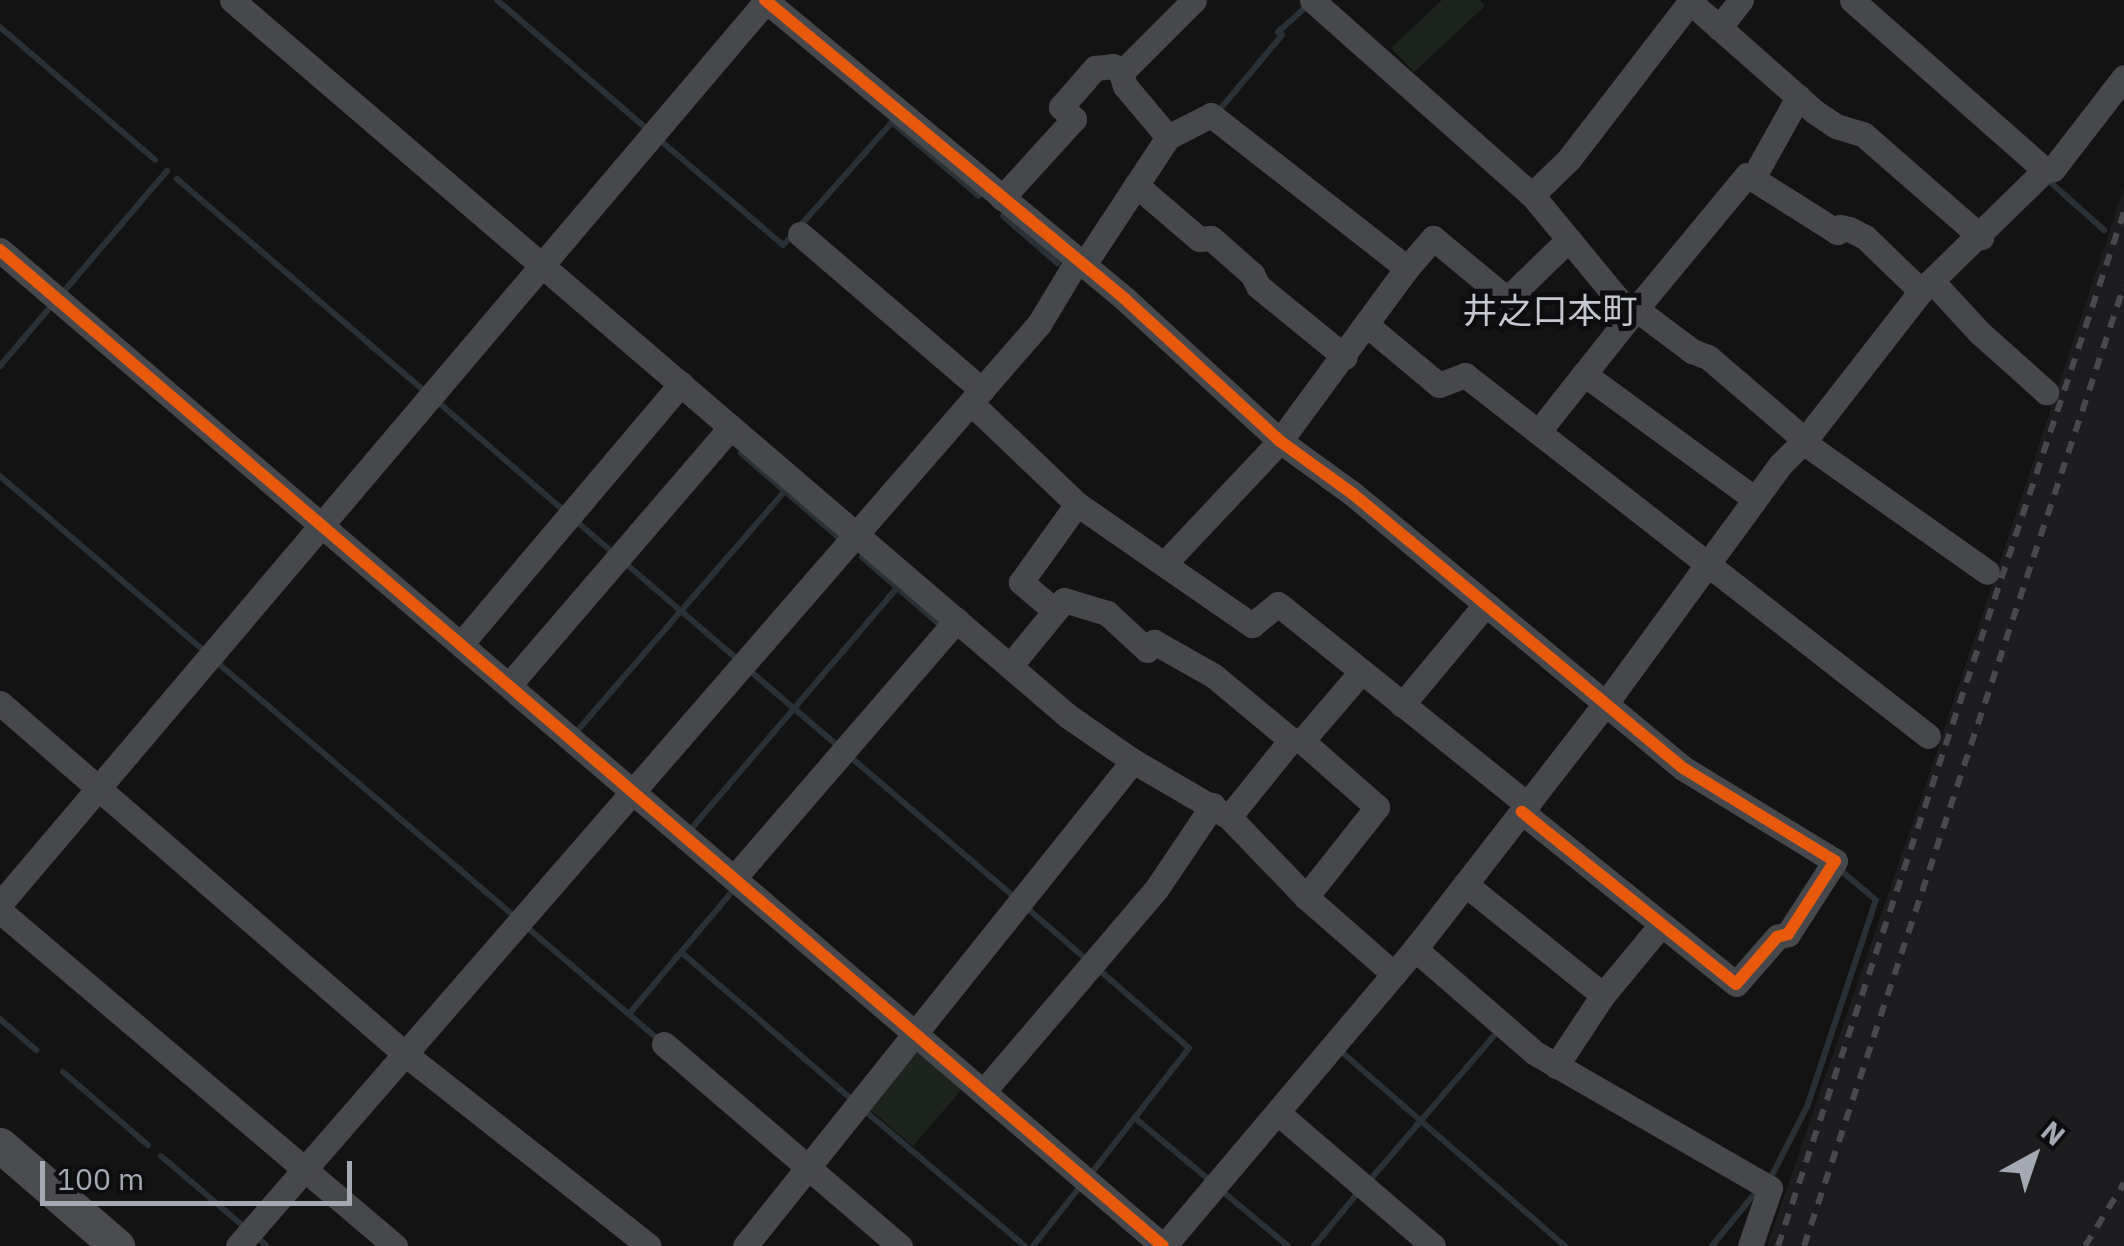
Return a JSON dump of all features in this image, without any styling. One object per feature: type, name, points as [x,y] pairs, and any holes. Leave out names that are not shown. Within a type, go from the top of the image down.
[{"type":"main road","points":[[0,1145],[117,1246]]},
{"type":"street","points":[[232,0],[1068,716],[1133,761],[1221,811],[1306,897],[1394,974]]},
{"type":"street","points":[[395,1246],[0,908],[766,0],[1080,264],[1280,440],[1354,494],[1683,768],[1836,861],[1788,934],[1777,937],[1736,984],[1278,604],[1252,625],[1076,504],[976,397],[800,234]]},
{"type":"street","points":[[1121,73],[1194,0]]},
{"type":"street","points":[[1312,0],[1532,195],[1633,312],[1722,368],[1804,441],[1987,572]]},
{"type":"street","points":[[1719,28],[1740,0]]},
{"type":"street","points":[[1852,0],[2049,170]]},
{"type":"street","points":[[1532,195],[1569,158],[1689,1],[1798,97],[1836,126],[1863,134],[1981,237]]},
{"type":"street","points":[[1002,198],[1074,119],[1061,107],[1096,68],[1113,66],[1121,73],[1125,86],[1168,137]]},
{"type":"street","points":[[0,250],[1163,1246],[1414,949],[1606,703],[1755,498],[1926,286],[2049,170],[2124,77]]},
{"type":"street","points":[[1752,178],[1798,97]]},
{"type":"street","points":[[2049,170],[2068,162],[2124,97]]},
{"type":"street","points":[[238,1246],[1039,324],[1168,137],[1210,115],[1407,268]]},
{"type":"street","points":[[1539,431],[1747,175],[1837,232],[1840,227],[1850,229],[1866,238],[2046,392]]},
{"type":"street","points":[[1136,185],[1200,238],[1211,238],[1252,274],[1258,286],[1346,357]]},
{"type":"street","points":[[1164,564],[1280,440],[1433,238],[1507,299],[1569,239]]},
{"type":"street","points":[[1368,326],[1439,385],[1464,376],[1928,736]]},
{"type":"street","points":[[1584,374],[1755,498]]},
{"type":"street","points":[[461,644],[681,384]]},
{"type":"street","points":[[509,685],[731,427]]},
{"type":"street","points":[[1055,611],[1021,582],[1076,504]]},
{"type":"street","points":[[1010,666],[1064,600],[1108,613],[1147,650],[1154,642],[1214,676],[1377,806],[1306,897]]},
{"type":"street","points":[[1402,705],[1486,604]]},
{"type":"street","points":[[734,878],[957,620]]},
{"type":"street","points":[[983,1092],[1221,811],[1297,741],[1361,672]]},
{"type":"street","points":[[0,702],[405,1054],[649,1246]]},
{"type":"street","points":[[745,1246],[1133,761]]},
{"type":"street","points":[[1465,884],[1604,995]]},
{"type":"street","points":[[1556,1066],[1604,995],[1661,925]]},
{"type":"street","points":[[1414,949],[1535,1054],[1770,1188],[1750,1246]]},
{"type":"street","points":[[664,1044],[900,1246]]},
{"type":"street","points":[[1278,1113],[1433,1246]]},
{"type":"shaded area","points":[[1442,0],[1480,0],[1485,6],[1414,72],[1391,48]]},
{"type":"shaded area","points":[[2124,188],[2124,1246],[1767,1246],[1929,775]]},
{"type":"shaded area","points":[[920,1050],[963,1088],[913,1146],[866,1106],[911,1051]]},
{"type":"waterway","points":[[497,0],[647,129]]},
{"type":"waterway","points":[[1221,108],[1282,35],[1278,32],[1305,8]]},
{"type":"waterway","points":[[0,27],[155,160]]},
{"type":"waterway","points":[[800,226],[892,122],[979,196]]},
{"type":"waterway","points":[[662,142],[783,245],[792,236]]},
{"type":"waterway","points":[[65,290],[167,171]]},
{"type":"waterway","points":[[177,179],[424,391]]},
{"type":"waterway","points":[[2049,181],[2104,230]]},
{"type":"waterway","points":[[1003,216],[1057,263]]},
{"type":"waterway","points":[[0,366],[51,306]]},
{"type":"waterway","points":[[438,402],[563,510]]},
{"type":"waterway","points":[[741,453],[838,537]]},
{"type":"waterway","points":[[0,476],[203,650]]},
{"type":"waterway","points":[[577,731],[785,491]]},
{"type":"waterway","points":[[576,521],[612,552]]},
{"type":"waterway","points":[[862,557],[939,624]]},
{"type":"waterway","points":[[625,563],[736,658]]},
{"type":"waterway","points":[[691,829],[897,588]]},
{"type":"waterway","points":[[219,664],[514,916]]},
{"type":"waterway","points":[[750,671],[837,745]]},
{"type":"waterway","points":[[848,755],[1013,896]]},
{"type":"waterway","points":[[1771,1177],[1807,1107],[1876,900],[1839,869]]},
{"type":"waterway","points":[[629,1014],[731,893]]},
{"type":"waterway","points":[[1028,909],[1086,959]]},
{"type":"waterway","points":[[529,929],[659,1040]]},
{"type":"waterway","points":[[681,952],[850,1098]]},
{"type":"waterway","points":[[1093,1171],[1189,1048],[1098,969]]},
{"type":"waterway","points":[[0,1019],[36,1050]]},
{"type":"waterway","points":[[1369,1181],[1497,1032]]},
{"type":"waterway","points":[[1344,1054],[1565,1246]]},
{"type":"waterway","points":[[63,1072],[148,1145]]},
{"type":"waterway","points":[[865,1111],[1025,1246]]},
{"type":"waterway","points":[[1135,1118],[1207,1178]]},
{"type":"waterway","points":[[161,1156],[244,1227]]},
{"type":"waterway","points":[[1033,1246],[1079,1188]]},
{"type":"waterway","points":[[1222,1191],[1288,1246]]},
{"type":"waterway","points":[[1712,1246],[1755,1193]]},
{"type":"waterway","points":[[1314,1246],[1356,1195]]},
{"type":"waterway","points":[[260,1240],[267,1246]]},
{"type":"railway","points":[[1778,1246],[2124,212]]},
{"type":"railway","points":[[1804,1246],[2124,286]]},
{"type":"railway","points":[[2085,1246],[2124,1183]]},
{"type":"cycle path","points":[[765,0],[1125,299],[1280,441],[1353,494],[1683,768],[1835,861],[1788,934],[1777,937],[1736,984],[1522,812]]},
{"type":"cycle path","points":[[0,250],[1163,1246]]},
{"type":"district","name":"井之口本町","points":[[1550,310]]}]
